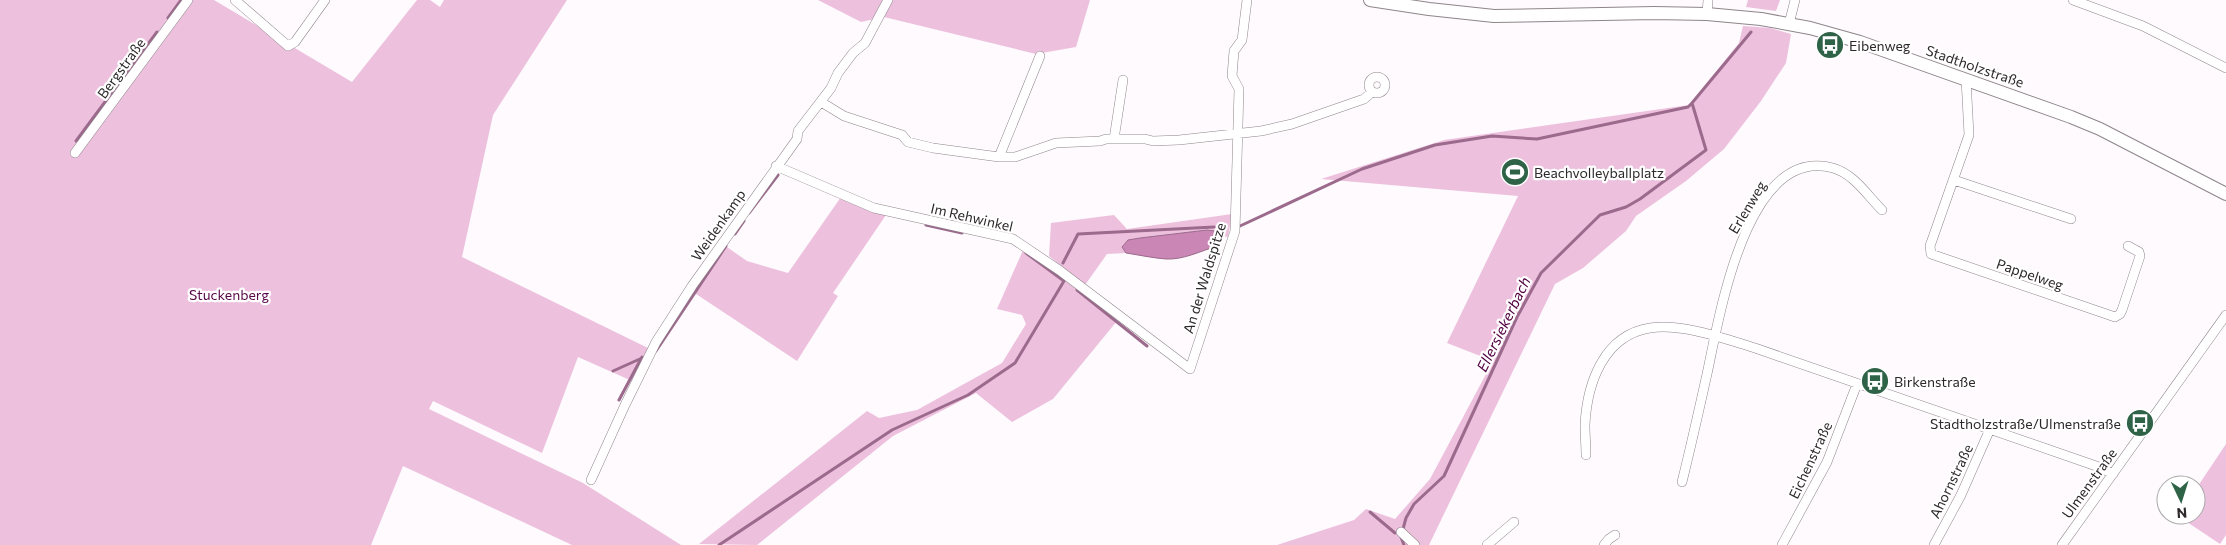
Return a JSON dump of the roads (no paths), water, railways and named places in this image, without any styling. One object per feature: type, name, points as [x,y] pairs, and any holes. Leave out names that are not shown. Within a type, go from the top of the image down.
[{"type":"street","name":"Bergstraße","points":[[76,153],[188,0]]},
{"type":"street","points":[[235,0],[288,46],[295,42],[325,0]]},
{"type":"street","name":"Weidenkamp","points":[[591,480],[624,405],[656,342],[692,286],[797,139],[798,131],[831,88],[838,73],[852,53],[866,43],[888,0]]},
{"type":"street","name":"An der Waldspitze","points":[[1190,369],[1235,231],[1239,89],[1232,76],[1234,51],[1242,40],[1247,0]]},
{"type":"street","name":"Stadtholzstraße","points":[[1370,0],[1429,10],[1494,16],[1707,14],[1761,19],[1788,24],[1860,42],[2100,129],[2226,194]]},
{"type":"street","points":[[1707,14],[1708,0]]},
{"type":"street","points":[[1788,24],[1795,0]]},
{"type":"street","points":[[2073,0],[2143,26],[2226,68]]},
{"type":"street","points":[[999,158],[1040,56]]},
{"type":"street","name":"Pappelweg","points":[[1966,79],[1969,136],[1930,246],[1931,254],[1935,257],[2115,317],[2122,310],[2140,256],[2139,252],[2128,246]]},
{"type":"street","points":[[1114,139],[1123,80]]},
{"type":"street","points":[[821,102],[844,116],[902,135],[912,143],[999,158],[1015,157],[1056,143],[1114,139],[1161,141],[1261,131],[1292,124],[1364,99],[1372,92]]},
{"type":"street","name":"Im Rehwinkel","points":[[776,166],[874,208],[1013,239],[1059,270],[1190,369]]},
{"type":"street","name":"Erlenweg","points":[[1715,335],[1728,278],[1745,234],[1772,187],[1789,174],[1808,168],[1833,168],[1851,178],[1882,210]]},
{"type":"street","points":[[1954,180],[2071,219]]},
{"type":"street","name":"Ulmenstraße","points":[[2062,545],[2226,315]]},
{"type":"street","points":[[1586,455],[1585,424],[1591,389],[1600,364],[1616,343],[1638,331],[1651,328],[1681,329],[1715,335],[2099,467],[2113,474]]},
{"type":"street","points":[[1682,482],[1715,335]]},
{"type":"street","name":"Eichenstraße","points":[[1782,545],[1827,462],[1857,384]]},
{"type":"street","name":"Ahornstraße","points":[[1934,545],[1965,487],[1990,429]]},
{"type":"street","points":[[1488,545],[1514,522]]},
{"type":"street","points":[[1401,532],[1415,545]]},
{"type":"street","points":[[1604,545],[1616,535]]},
{"type":"waterway","points":[[168,18],[181,0]]},
{"type":"waterway","points":[[76,141],[157,32]]},
{"type":"waterway","name":"Ellersiekerbach","points":[[1403,529],[1406,518],[1414,504],[1444,476],[1517,317],[1541,273],[1600,215],[1626,207],[1640,199],[1706,150],[1692,103],[1751,32]]},
{"type":"waterway","points":[[1240,226],[1362,169],[1435,145],[1492,136],[1537,139],[1688,107],[1692,103]]},
{"type":"waterway","points":[[749,213],[778,175]]},
{"type":"waterway","points":[[735,234],[744,221]]},
{"type":"waterway","points":[[926,225],[962,233]]},
{"type":"waterway","points":[[1063,263],[1078,234],[1214,227]]},
{"type":"waterway","points":[[656,351],[726,246]]},
{"type":"waterway","points":[[719,545],[892,430],[968,395],[1015,363],[1064,281],[1026,253]]},
{"type":"waterway","points":[[1077,290],[1147,346]]},
{"type":"waterway","points":[[619,400],[642,357]]},
{"type":"waterway","points":[[613,371],[642,358]]},
{"type":"waterway","points":[[1370,512],[1395,533]]},
{"type":"waterway","name":"Ellersiekerbach","points":[[1401,537],[1404,545]]},
{"type":"place","name":"Eibenweg","points":[[1830,45]]},
{"type":"place","name":"Beachvolleyballplatz","points":[[1515,172]]},
{"type":"place","name":"Birkenstraße","points":[[1875,381]]},
{"type":"place","name":"Stadtholzstraße/Ulmenstraße","points":[[2140,423]]},
{"type":"park label","name":"Stuckenberg","points":[[229,294]]}]
